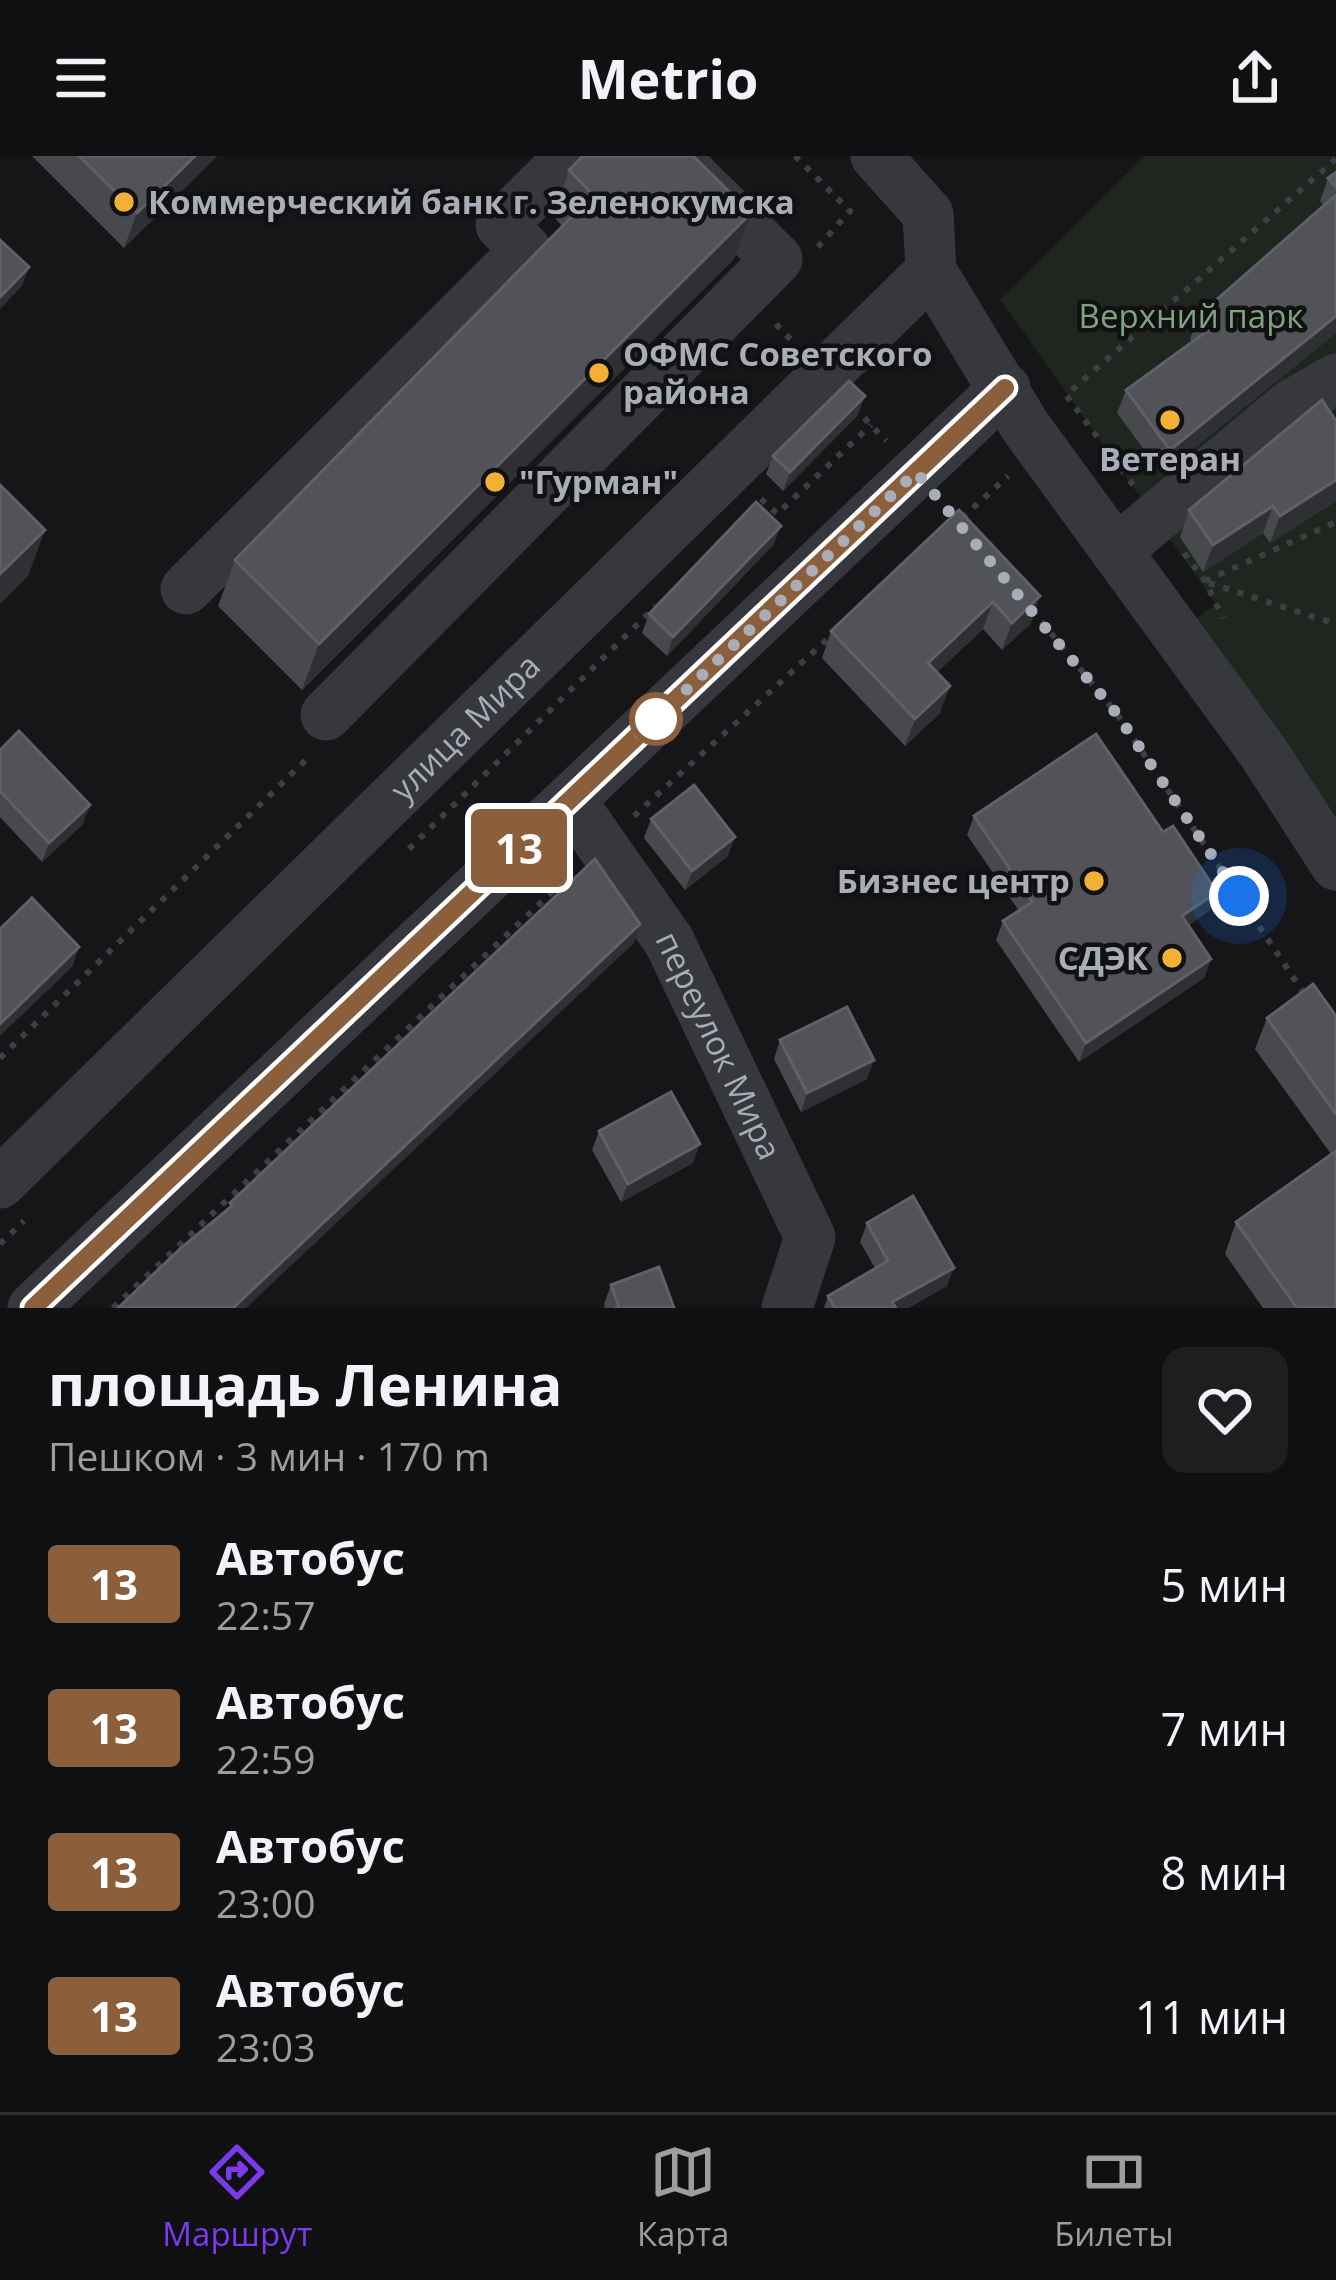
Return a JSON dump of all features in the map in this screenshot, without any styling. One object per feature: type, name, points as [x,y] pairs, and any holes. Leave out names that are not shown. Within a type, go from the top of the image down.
[{"type":"street","points":[[186,589],[526,250],[501,225],[571,156]]},
{"type":"street","points":[[326,715],[777,259],[673,156]]},
{"type":"street","points":[[877,156],[928,214],[931,271],[1025,426],[1263,752],[1336,865]]},
{"type":"street","name":"улица Мира","points":[[17,1197],[931,271]]},
{"type":"street","points":[[1116,551],[1291,405],[1336,379]]},
{"type":"street","points":[[33,1308],[1005,388]]},
{"type":"street","name":"переулок Мира","points":[[571,800],[669,941],[810,1237],[788,1308]]},
{"type":"path","points":[[795,156],[850,211],[808,258]]},
{"type":"path","points":[[1336,159],[1066,395],[1205,581],[1336,624]]},
{"type":"path","points":[[824,376],[916,472]]},
{"type":"path","points":[[760,498],[777,514],[871,425]]},
{"type":"path","points":[[959,520],[1008,476]]},
{"type":"path","points":[[1205,581],[1336,522]]},
{"type":"path","name":"улица Мира","points":[[410,848],[663,599]]},
{"type":"path","points":[[1031,608],[1117,714],[1310,1002]]},
{"type":"path","points":[[113,1308],[603,844],[841,628]]},
{"type":"path","points":[[0,1244],[17,1197]]},
{"type":"green space","name":"Верхний парк","points":[[1145,156],[1336,156],[1336,845],[1193,621],[1216,604],[1000,299]]},
{"type":"building","points":[[79,156],[195,156],[137,213]]},
{"type":"building","points":[[583,156],[693,156],[751,213],[319,644],[235,560],[593,195],[569,170]]},
{"type":"building","points":[[1336,195],[1336,316],[1170,450],[1126,390],[1210,329],[1198,316]]},
{"type":"building","points":[[0,240],[29,267],[0,297]]},
{"type":"building","points":[[849,381],[865,396],[790,472],[773,456]]},
{"type":"building","points":[[1322,400],[1336,421],[1336,480],[1280,516],[1273,506],[1213,545],[1189,510]]},
{"type":"building","points":[[0,485],[45,530],[0,574]]},
{"type":"building","points":[[756,502],[781,526],[673,637],[649,614]]},
{"type":"building","points":[[959,510],[1040,596],[1012,623],[993,602],[928,663],[950,686],[915,719],[831,631]]},
{"type":"building","points":[[19,731],[90,805],[49,843],[0,791],[0,750]]},
{"type":"building","name":"Бизнес центр","points":[[1096,734],[1163,832],[1173,826],[1217,892],[1182,916],[1211,959],[1086,1043],[1003,921],[1032,902],[974,816]]},
{"type":"building","points":[[694,785],[735,837],[692,871],[651,819]]},
{"type":"building","points":[[595,859],[640,924],[233,1308],[118,1308],[232,1206]]},
{"type":"building","points":[[32,898],[79,947],[0,1024],[0,929]]},
{"type":"building","points":[[1313,984],[1336,1016],[1336,1114],[1267,1018]]},
{"type":"building","points":[[847,1007],[874,1060],[807,1093],[780,1040]]},
{"type":"building","points":[[671,1092],[700,1144],[628,1184],[599,1131]]},
{"type":"building","points":[[1336,1151],[1336,1308],[1297,1308],[1236,1222]]},
{"type":"building","points":[[913,1196],[954,1268],[892,1302],[896,1308],[835,1308],[828,1296],[888,1261],[867,1223]]},
{"type":"building","points":[[659,1267],[674,1308],[615,1308],[619,1307],[611,1285]]},
{"type":"bus line","name":"13","points":[[33,1308],[1005,388]]},
{"type":"place","name":"Коммерческий банк г. Зеленокумска","points":[[124,202]]},
{"type":"place","name":"OФМС Советского района","points":[[599,373]]},
{"type":"place","name":"Ветеран","points":[[1170,420]]},
{"type":"place","name":"\"Гурман\"","points":[[495,482]]},
{"type":"place","name":"Бизнес центр","points":[[1094,881]]},
{"type":"place","name":"СДЭК","points":[[1172,958]]},
{"type":"route","points":[[656,719],[640,734],[916,472],[1117,714],[1239,896]]}]
